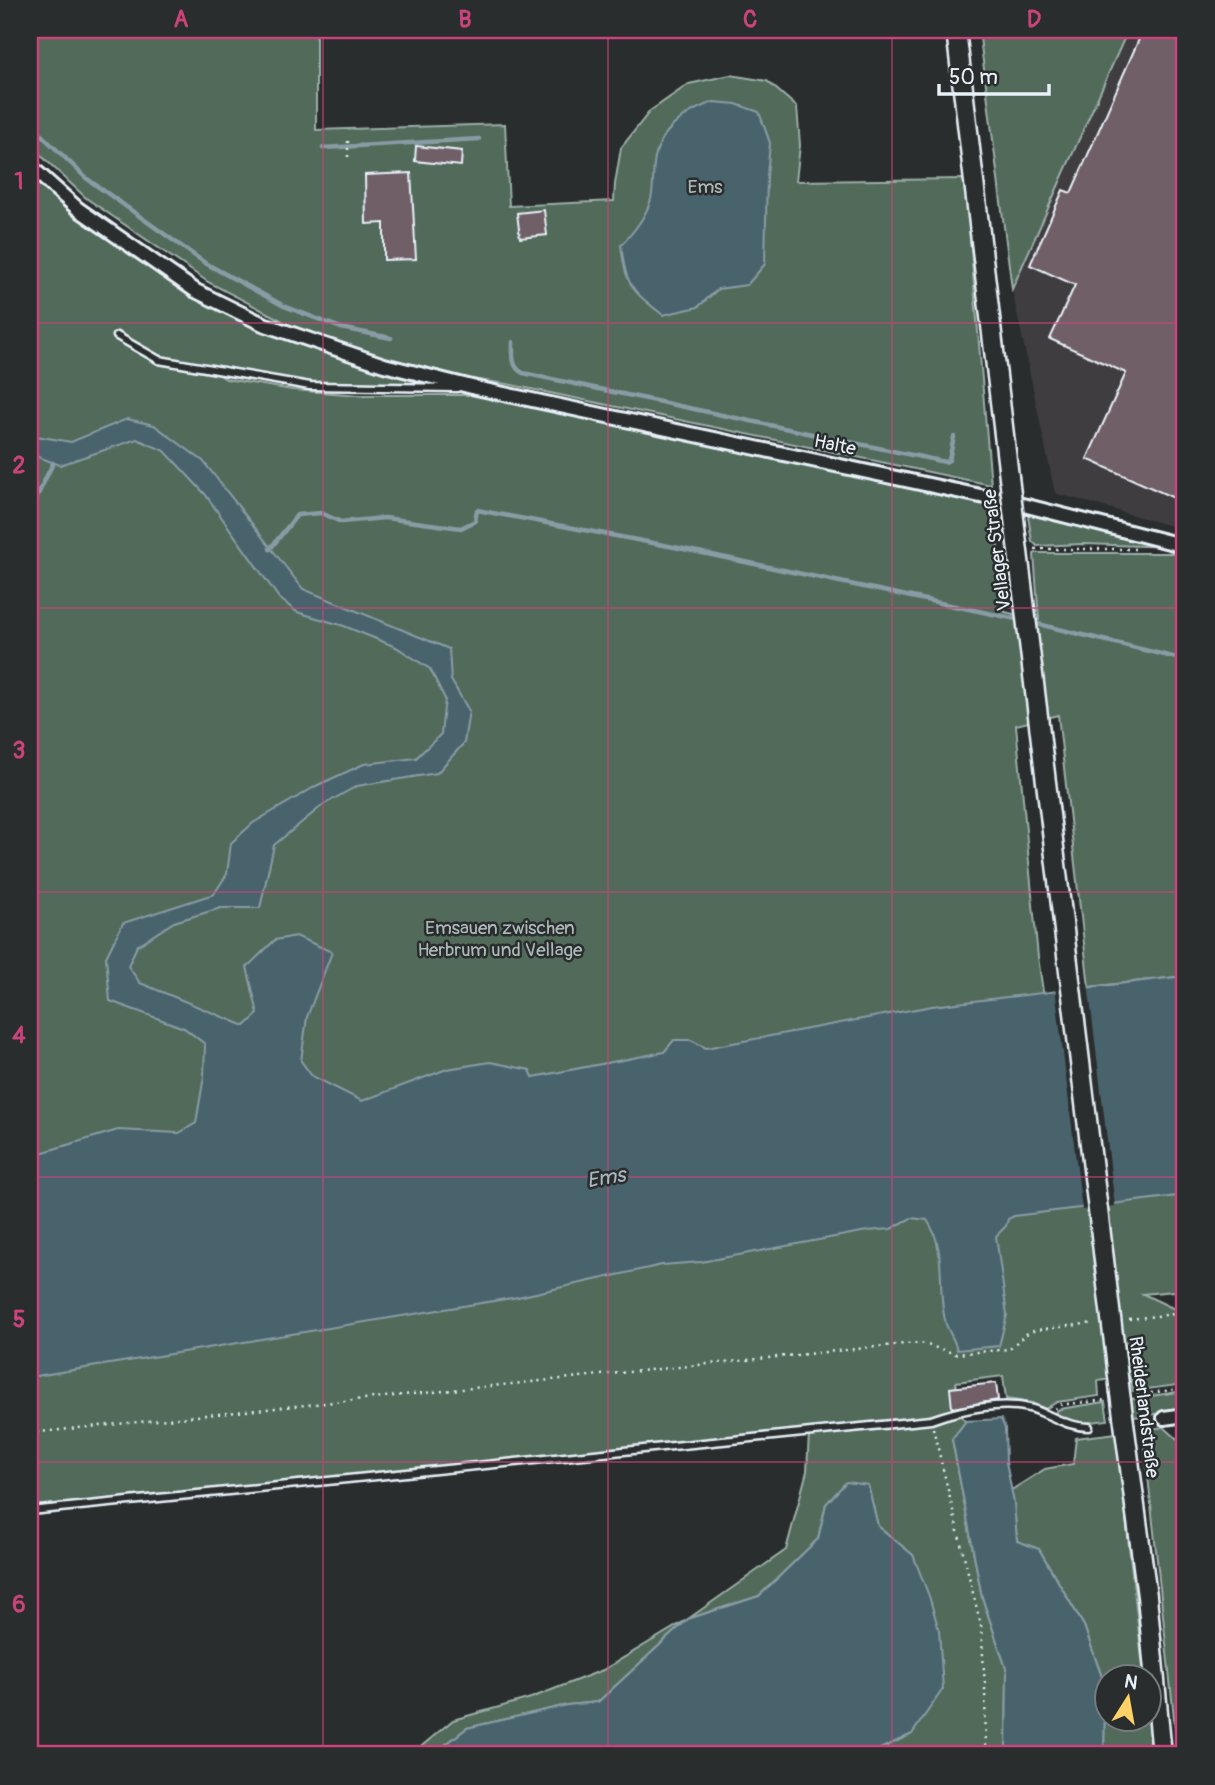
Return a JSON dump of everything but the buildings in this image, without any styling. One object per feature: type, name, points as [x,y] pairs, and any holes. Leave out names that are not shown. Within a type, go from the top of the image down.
[{"type":"main road","name":"Vellager Straße","points":[[956,30],[1080,1065]]},
{"type":"main road","name":"Rheiderlandstraße","points":[[1080,1065],[1125,1395],[1162,1755]]},
{"type":"street","name":"Halte","points":[[30,166],[78,209],[196,292],[263,324],[384,365],[476,388],[1027,506],[1185,546]]},
{"type":"street","points":[[1164,1418],[1185,1415]]},
{"type":"lane","points":[[117,336],[159,360],[310,387],[476,388]]},
{"type":"lane","points":[[30,1511],[931,1420],[956,1411],[1010,1406],[1029,1408],[1075,1427],[1089,1427]]},
{"type":"path","points":[[348,141],[348,158]]},
{"type":"path","points":[[1030,549],[1139,550]]},
{"type":"path","points":[[1117,1321],[1185,1313]]},
{"type":"path","points":[[30,1433],[905,1344],[921,1343],[956,1354],[1009,1349],[1026,1334],[1036,1330],[1104,1322]]},
{"type":"path","points":[[1048,1416],[1059,1405],[1185,1388]]},
{"type":"path","points":[[931,1420],[981,1626],[986,1755]]},
{"type":"shaded area","points":[[1128,30],[1185,30],[1185,530],[1055,493],[1012,289]]},
{"type":"green space","name":"Ems","points":[[30,30],[316,30],[316,130],[505,124],[509,206],[614,201],[621,148],[650,111],[689,84],[730,75],[767,81],[797,107],[800,145],[796,181],[965,179],[991,485],[507,384],[449,376],[334,343],[298,329],[208,282],[86,198],[30,145]]},
{"type":"green space","points":[[979,30],[1128,30],[1012,289]]},
{"type":"green space","name":"Emsauen zwischen Herbrum und Vellage","points":[[30,169],[106,235],[269,330],[461,388],[294,383],[212,370],[226,379],[293,390],[360,395],[499,395],[993,503],[1005,612],[1039,620],[1036,553],[1185,553],[1185,976],[1089,987],[1058,715],[1016,725],[1038,957],[1074,1207],[1185,1195],[1185,1290],[1143,1294],[1185,1314],[1185,1384],[1133,1391],[1130,1377],[1098,1381],[1099,1396],[1057,1402],[1045,1409],[1032,1403],[1006,1399],[1003,1376],[956,1382],[956,1411],[966,1421],[952,1439],[982,1597],[1007,1671],[1006,1755],[867,1755],[912,1734],[939,1631],[913,1555],[878,1526],[868,1486],[826,1504],[818,1539],[759,1596],[688,1619],[786,1550],[807,1471],[809,1433],[30,1511]]},
{"type":"green space","points":[[1027,510],[1174,547],[1083,544],[1037,546],[1032,541]]},
{"type":"green space","points":[[1185,1391],[1185,1410],[1133,1417],[1131,1399]]},
{"type":"green space","points":[[1105,1402],[1108,1420],[1075,1424],[1057,1415],[1056,1411],[1060,1409]]},
{"type":"green space","points":[[1164,1427],[1185,1446],[1185,1755],[1178,1755],[1143,1430]]},
{"type":"green space","points":[[1116,1433],[1142,1662],[1097,1662],[1084,1626],[1039,1549],[1017,1541],[1014,1503],[1010,1491],[1045,1469],[1073,1464],[1076,1438]]},
{"type":"green space","points":[[688,1619],[598,1702],[567,1705],[467,1728],[432,1755],[411,1755],[453,1720],[531,1698],[603,1670]]},
{"type":"green space","points":[[1104,1732],[1151,1732],[1153,1755],[1104,1755]]},
{"type":"water","points":[[714,102],[736,104],[759,112],[770,143],[765,264],[747,285],[718,289],[698,307],[663,315],[632,286],[625,270],[621,245],[639,224],[649,205],[655,156],[666,133],[697,109]]},
{"type":"water","name":"Ems","points":[[127,419],[154,425],[203,461],[303,589],[449,649],[451,680],[469,711],[464,743],[437,773],[357,786],[323,805],[274,845],[260,908],[221,908],[174,922],[137,946],[128,966],[140,983],[245,1026],[258,1014],[247,967],[275,940],[296,936],[332,952],[307,1017],[301,1061],[312,1076],[362,1101],[447,1069],[490,1062],[530,1070],[533,1077],[664,1052],[674,1040],[691,1040],[706,1048],[932,1006],[1185,976],[1185,1195],[1014,1216],[1008,1219],[1006,1226],[996,1236],[1007,1315],[999,1346],[957,1350],[943,1311],[940,1257],[933,1232],[927,1220],[911,1218],[891,1229],[867,1231],[701,1262],[662,1265],[518,1297],[30,1377],[30,1156],[118,1130],[179,1133],[196,1123],[204,1076],[205,1044],[184,1028],[110,1001],[106,957],[123,923],[214,894],[227,874],[231,843],[253,823],[318,785],[364,764],[416,758],[441,734],[445,699],[430,669],[396,647],[344,626],[297,612],[279,598],[205,494],[165,451],[137,439],[60,465],[30,454],[30,435],[71,442]]},
{"type":"water","points":[[1001,1419],[1005,1428],[1006,1462],[1014,1503],[1017,1541],[1039,1549],[1084,1626],[1097,1662],[1092,1662],[1092,1732],[1104,1732],[1104,1755],[1006,1755],[1007,1671],[982,1597],[952,1439],[966,1421]]},
{"type":"water","points":[[846,1482],[868,1485],[878,1526],[913,1555],[939,1630],[943,1689],[912,1734],[867,1755],[432,1755],[467,1728],[567,1705],[598,1702],[688,1619],[759,1596],[818,1539],[826,1504]]},
{"type":"pier","points":[[1088,983],[1115,1206],[1082,1210],[1055,987]]},
{"type":"waterway","points":[[30,124],[86,178],[205,263],[284,306],[341,328],[391,338]]},
{"type":"waterway","points":[[323,148],[479,139]]},
{"type":"waterway","points":[[513,342],[515,364],[523,373],[945,462],[949,460],[954,437]]},
{"type":"waterway","points":[[30,511],[53,463]]},
{"type":"waterway","points":[[270,549],[297,515],[321,513],[341,522],[385,518],[461,528],[475,521],[477,510],[674,547],[1021,620]]},
{"type":"waterway","points":[[1030,622],[1185,660]]}]
